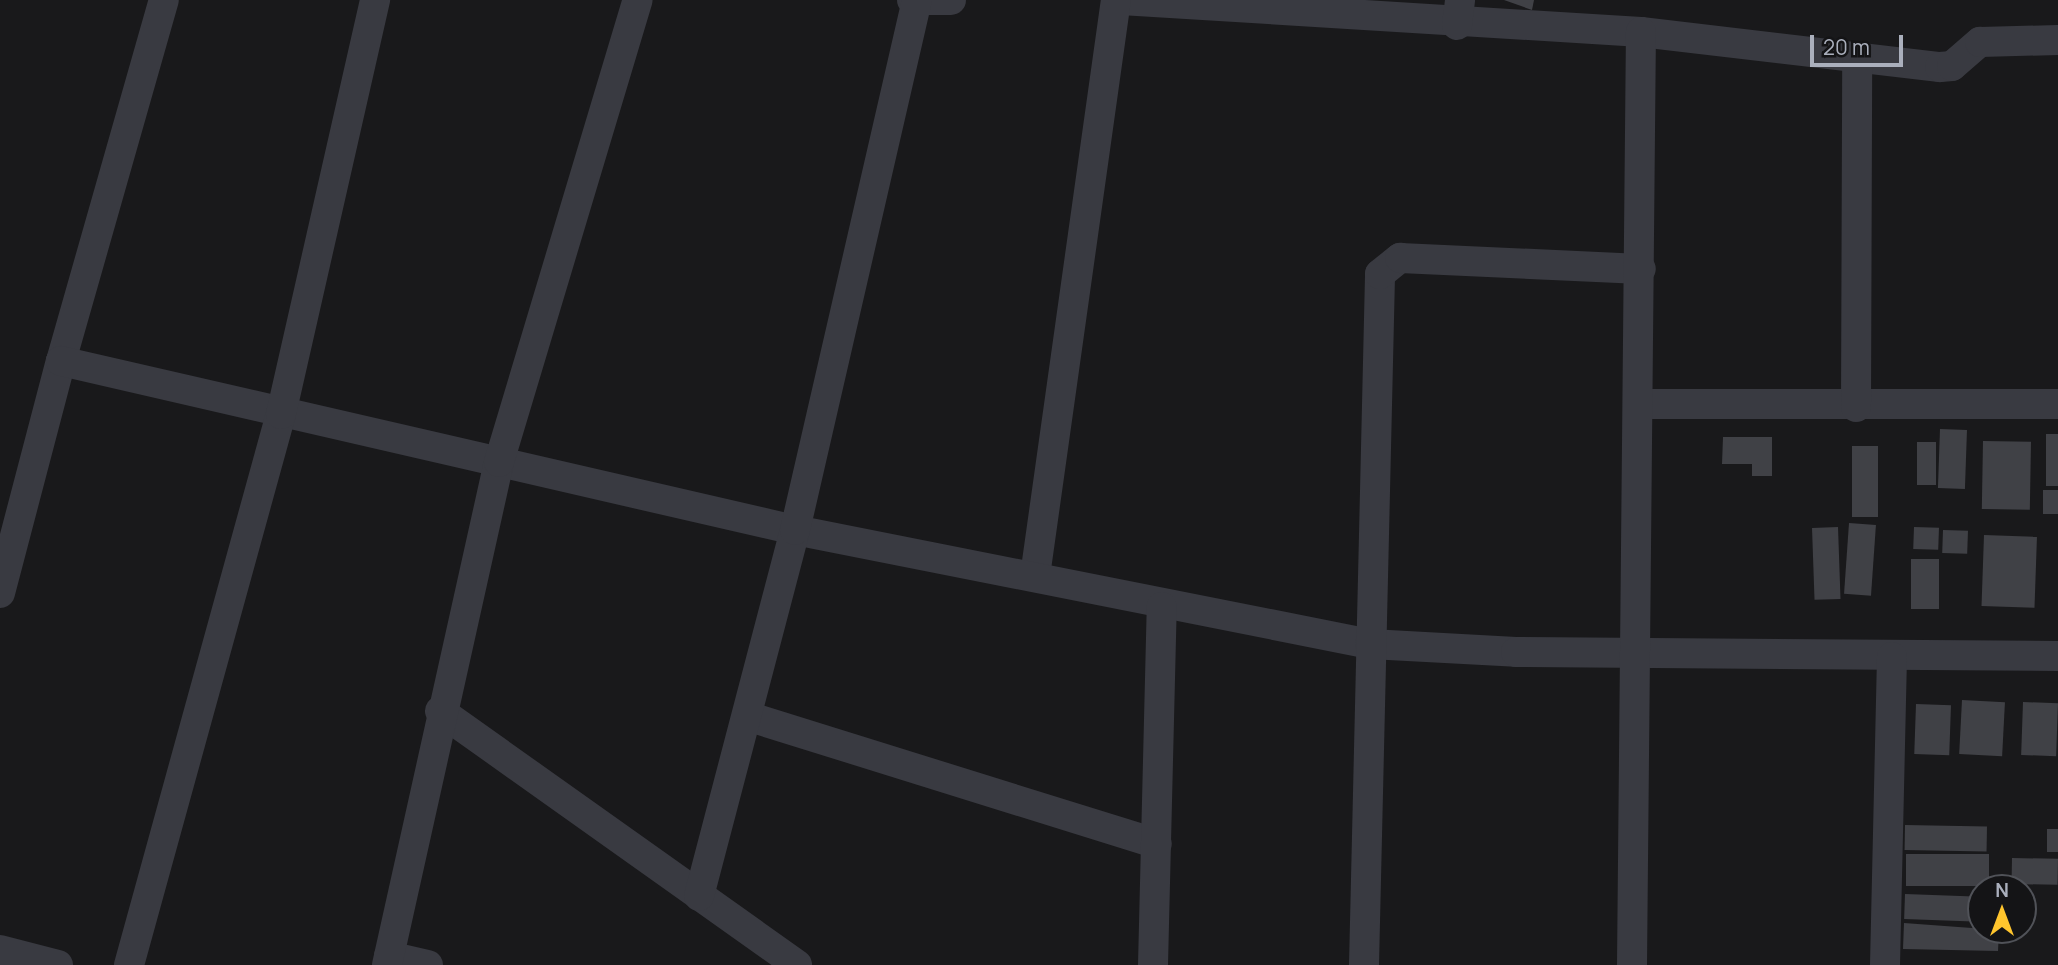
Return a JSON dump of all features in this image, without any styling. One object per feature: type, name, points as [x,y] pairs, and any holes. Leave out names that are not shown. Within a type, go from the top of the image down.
[{"type":"street","points":[[0,593],[61,361],[164,0]]},
{"type":"street","points":[[129,965],[281,414],[375,0]]},
{"type":"street","points":[[428,965],[388,961],[440,711],[499,462],[638,0]]},
{"type":"street","points":[[699,896],[750,717],[915,0],[951,0]]},
{"type":"street","points":[[1035,576],[1118,0],[1458,13],[1857,58],[1952,66],[1980,42],[2058,40]]},
{"type":"street","points":[[1632,965],[1641,404],[1641,32]]},
{"type":"street","points":[[1856,407],[1857,58]]},
{"type":"street","points":[[1364,965],[1370,644],[1385,264],[1400,258],[1641,269]]},
{"type":"street","points":[[61,361],[281,414],[795,530],[1035,576],[1162,607],[1370,644],[1637,654],[2058,656]]},
{"type":"street","points":[[1641,404],[1856,407],[2058,404]]},
{"type":"street","points":[[1153,965],[1162,607]]},
{"type":"street","points":[[1885,965],[1892,657]]},
{"type":"street","points":[[440,711],[797,965]]},
{"type":"street","points":[[750,717],[1157,844]]},
{"type":"street","points":[[0,950],[58,965]]},
{"type":"building","points":[[1504,0],[1534,0],[1532,10]]},
{"type":"building","points":[[1940,429],[1967,430],[1965,489],[1938,488]]},
{"type":"building","points":[[2046,434],[2058,434],[2058,486],[2046,486]]},
{"type":"building","points":[[1723,437],[1772,437],[1772,476],[1752,476],[1752,464],[1722,464]]},
{"type":"building","points":[[1983,441],[2031,442],[2030,510],[1982,509]]},
{"type":"building","points":[[1917,442],[1936,442],[1936,485],[1917,485]]},
{"type":"building","points":[[1852,446],[1878,446],[1878,517],[1852,517]]},
{"type":"building","points":[[2043,490],[2058,490],[2058,514],[2043,514]]},
{"type":"building","points":[[1849,523],[1876,525],[1871,596],[1844,594]]},
{"type":"building","points":[[1838,527],[1841,599],[1815,600],[1812,528]]},
{"type":"building","points":[[1914,527],[1939,528],[1938,550],[1913,549]]},
{"type":"building","points":[[1943,530],[1968,531],[1967,554],[1942,553]]},
{"type":"building","points":[[1984,535],[2037,537],[2034,608],[1982,606]]},
{"type":"building","points":[[1911,559],[1939,559],[1939,609],[1911,609]]},
{"type":"building","points":[[1962,700],[2005,702],[2002,756],[1959,754]]},
{"type":"building","points":[[2023,702],[2058,703],[2056,756],[2021,755]]},
{"type":"building","points":[[1916,704],[1951,705],[1949,755],[1914,754]]},
{"type":"building","points":[[1905,825],[1987,826],[1987,851],[1905,850]]},
{"type":"building","points":[[2047,829],[2058,829],[2058,852],[2047,852]]},
{"type":"building","points":[[1906,854],[1989,854],[1989,874],[1967,874],[1967,886],[1906,886]]},
{"type":"building","points":[[2012,858],[2058,859],[2058,885],[2037,884],[2037,874],[2012,874]]},
{"type":"building","points":[[1905,894],[1967,896],[1967,921],[1904,919]]},
{"type":"building","points":[[1904,923],[1967,928],[1967,944],[1998,944],[1998,951],[1903,949]]}]
